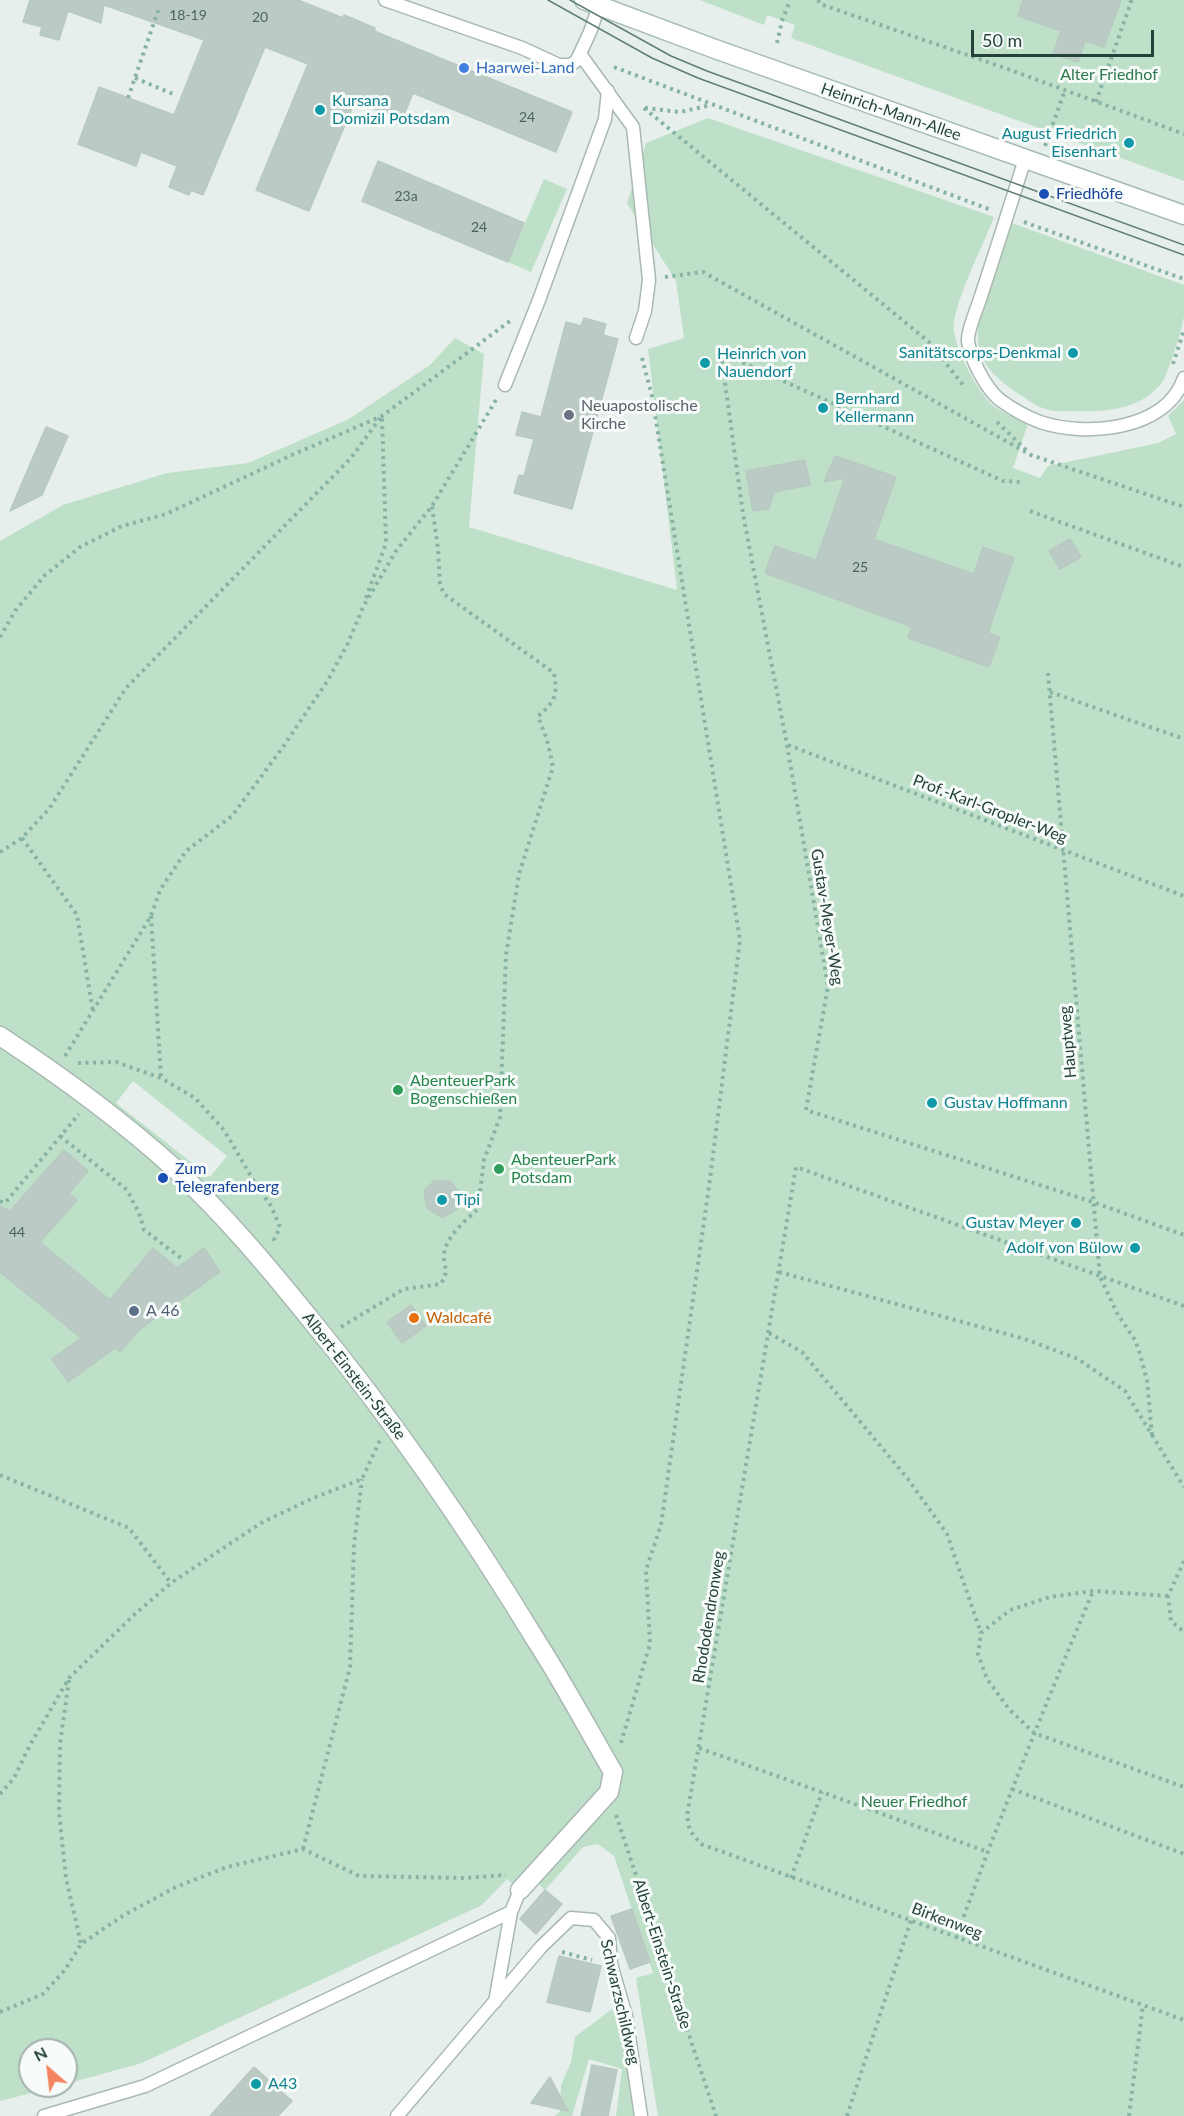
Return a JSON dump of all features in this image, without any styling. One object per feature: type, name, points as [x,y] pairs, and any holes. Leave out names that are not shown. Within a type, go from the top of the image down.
[{"type":"street","name":"Heinrich-Mann-Allee","points":[[595,2],[714,50],[1184,215]]},
{"type":"street","name":"Albert-Einstein-Straße","points":[[0,1036],[54,1071],[104,1109],[164,1160],[249,1244],[392,1422],[467,1531],[538,1643],[613,1772]]},
{"type":"street","points":[[524,1887],[609,1792],[613,1772]]},
{"type":"lane","points":[[385,0],[522,48],[559,65],[571,65],[580,54],[608,91],[633,127],[649,280],[645,311],[636,338]]},
{"type":"lane","name":"Heinrich-Mann-Allee","points":[[580,54],[595,2]]},
{"type":"lane","points":[[505,385],[539,300],[605,120],[608,91]]},
{"type":"lane","points":[[1025,159],[967,339],[979,372],[999,399],[1040,422],[1076,428],[1108,428],[1131,424],[1153,414],[1169,401],[1184,378]]},
{"type":"lane","points":[[494,2003],[511,1912],[524,1887]]},
{"type":"lane","points":[[44,2116],[145,2086],[511,1912]]},
{"type":"lane","name":"Schwarzschildweg","points":[[397,2116],[541,1947],[572,1918],[594,1920],[609,1938],[611,1964],[626,2016],[642,2116]]},
{"type":"path","points":[[777,43],[790,0]]},
{"type":"path","points":[[818,0],[820,3],[1184,134]]},
{"type":"path","points":[[1096,102],[1130,0]]},
{"type":"path","points":[[128,98],[159,8]]},
{"type":"path","points":[[620,70],[1007,216],[1184,279]]},
{"type":"path","points":[[135,78],[173,94]]},
{"type":"path","points":[[1049,132],[1065,90]]},
{"type":"path","points":[[608,91],[644,108],[929,342],[966,388]]},
{"type":"path","points":[[644,108],[680,112],[712,105]]},
{"type":"path","points":[[649,280],[703,272],[1031,455],[1184,507]]},
{"type":"path","points":[[0,637],[15,611],[44,576],[80,547],[122,526],[166,514],[382,416],[511,320]]},
{"type":"path","points":[[1171,368],[1184,330]]},
{"type":"path","points":[[613,1772],[650,1644],[646,1570],[661,1525],[710,1179],[740,940],[652,396],[636,338]]},
{"type":"path","name":"Gustav-Meyer-Weg","points":[[1024,482],[1003,482],[722,353],[743,514],[787,745],[828,986],[806,1110],[1094,1202],[1184,1234]]},
{"type":"path","points":[[363,607],[396,551],[432,506],[505,385]]},
{"type":"path","points":[[989,415],[1031,455]]},
{"type":"path","points":[[54,1071],[93,1013],[151,915],[160,890],[186,851],[232,816],[283,747],[328,680],[348,643],[386,543],[382,416]]},
{"type":"path","points":[[0,852],[22,837],[49,809],[126,688],[351,458],[382,416]]},
{"type":"path","points":[[326,1337],[404,1289],[441,1284],[447,1271],[444,1254],[456,1229],[478,1209],[484,1160],[500,1117],[506,955],[519,874],[553,767],[547,740],[538,716],[550,706],[557,690],[554,673],[444,594],[440,584],[432,506]]},
{"type":"path","points":[[1030,511],[1184,567]]},
{"type":"path","name":"Hauptweg","points":[[1048,673],[1100,1277],[1118,1315],[1135,1340],[1140,1354],[1147,1380],[1152,1435]]},
{"type":"path","points":[[1050,692],[1184,739]]},
{"type":"path","name":"Prof.-Karl-Gropler-Weg","points":[[787,745],[1184,896]]},
{"type":"path","points":[[22,837],[77,915],[93,1013]]},
{"type":"path","points":[[151,915],[162,1078]]},
{"type":"path","points":[[0,1201],[5,1203],[64,1130]]},
{"type":"path","points":[[60,1136],[127,1190],[139,1213],[144,1230],[181,1258]]},
{"type":"path","name":"Rhododendronweg","points":[[701,1844],[690,1831],[687,1816],[796,1167],[1100,1277]]},
{"type":"path","name":"Hauptweg","points":[[779,1272],[1024,1339],[1078,1359],[1125,1391],[1184,1487]]},
{"type":"path","points":[[1100,1277],[1184,1306]]},
{"type":"path","points":[[769,1333],[802,1352],[908,1479],[947,1534],[981,1633],[978,1654],[987,1678],[1009,1709],[1034,1733],[1184,1787]]},
{"type":"path","points":[[303,1849],[351,1667],[354,1545],[362,1479],[375,1448],[392,1422]]},
{"type":"path","points":[[0,1475],[129,1528],[171,1583]]},
{"type":"path","points":[[0,1794],[14,1779],[30,1745],[69,1678],[135,1614],[171,1583],[261,1523],[311,1499],[362,1479]]},
{"type":"path","points":[[1184,1561],[1168,1596],[1171,1621],[1184,1632]]},
{"type":"path","points":[[981,1633],[1010,1610],[1050,1597],[1093,1591],[1168,1596]]},
{"type":"path","points":[[956,1938],[1034,1733],[1093,1591]]},
{"type":"path","points":[[69,1678],[60,1744],[59,1812],[66,1878],[81,1944]]},
{"type":"path","points":[[699,1748],[988,1852]]},
{"type":"path","points":[[1012,1789],[1184,1854]]},
{"type":"path","name":"Albert-Einstein-Straße","points":[[609,1792],[716,2116]]},
{"type":"path","points":[[791,1878],[822,1792]]},
{"type":"path","name":"Birkenweg","points":[[701,1844],[1184,2020]]},
{"type":"path","points":[[0,2012],[43,1994],[65,1970],[81,1944],[124,1915],[176,1887],[227,1867],[303,1849],[359,1876],[464,1878],[503,1874],[524,1887]]},
{"type":"path","points":[[847,2116],[912,1920]]},
{"type":"path","points":[[541,1947],[611,1964]]},
{"type":"path","points":[[1129,2116],[1143,2006]]},
{"type":"green space","name":"Alter Friedhof","points":[[700,0],[1184,0],[1184,181],[791,38],[795,25],[767,15],[764,25]]},
{"type":"green space","name":"Neuer Friedhof","points":[[708,118],[994,217],[961,296],[954,321],[954,330],[967,367],[988,401],[999,410],[1028,424],[1013,468],[1040,478],[1048,466],[1158,443],[1176,434],[1168,416],[1184,400],[1184,2116],[658,2116],[636,1978],[653,1973],[614,1856],[598,1844],[583,1847],[545,1890],[534,1880],[522,1892],[507,1879],[482,1905],[142,2063],[78,2081],[78,2038],[18,2038],[18,2096],[0,2101],[0,541],[63,505],[167,473],[248,463],[349,419],[430,365],[455,338],[484,354],[469,527],[677,590],[648,349],[684,338],[676,281],[627,203],[646,143]],"holes":[[[133,1081],[227,1156],[210,1177],[116,1103]]]},
{"type":"green space","points":[[544,179],[567,189],[531,272],[508,262]]},
{"type":"green space","points":[[1012,223],[1184,285],[1184,316],[1181,330],[1163,381],[1154,391],[1122,408],[1097,411],[1055,411],[1035,404],[1009,387],[988,368],[978,341],[980,314]]},
{"type":"green space","points":[[612,2009],[623,2030],[635,2116],[616,2116],[622,2069],[589,2059],[572,2116],[555,2116],[560,2111],[561,2085],[571,2062],[575,2037]]},
{"type":"building","points":[[30,0],[298,0],[343,18],[344,15],[375,28],[374,31],[572,112],[556,152],[413,93],[402,120],[355,101],[309,211],[256,190],[308,64],[265,47],[203,195],[191,190],[189,195],[169,187],[177,166],[141,152],[136,166],[78,144],[99,87],[174,115],[204,40],[104,5],[101,23],[68,11],[59,40],[40,35],[42,27],[23,22]]},
{"type":"building","points":[[1023,0],[1121,0],[1104,47],[1085,41],[1078,62],[1053,54],[1061,31],[1018,16]]},
{"type":"building","points":[[378,161],[524,223],[508,262],[362,201]]},
{"type":"building","name":"Neuapostolische Kirche","points":[[584,318],[606,324],[603,335],[618,339],[572,509],[514,493],[519,475],[524,476],[534,439],[516,435],[522,412],[541,417],[566,322],[581,326]]},
{"type":"building","points":[[46,427],[68,436],[42,495],[10,511]]},
{"type":"building","points":[[835,456],[896,477],[874,539],[974,574],[983,547],[1014,558],[988,633],[1000,637],[989,667],[908,638],[912,627],[765,573],[775,546],[816,560],[845,478],[824,482]]},
{"type":"building","points":[[805,460],[810,485],[774,492],[769,509],[753,511],[746,471]]},
{"type":"building","points":[[1070,539],[1081,557],[1060,569],[1049,551]]},
{"type":"building","points":[[64,1150],[88,1171],[69,1193],[77,1200],[40,1242],[110,1300],[153,1248],[177,1268],[204,1248],[220,1272],[139,1330],[120,1352],[115,1348],[68,1382],[52,1359],[81,1338],[0,1272],[0,1206],[10,1211]]},
{"type":"building","name":"Tipi","points":[[434,1181],[450,1181],[459,1192],[457,1209],[442,1218],[427,1208],[424,1191]]},
{"type":"building","points":[[411,1305],[426,1326],[402,1343],[387,1322]]},
{"type":"building","points":[[545,1890],[562,1904],[536,1934],[520,1919]]},
{"type":"building","points":[[632,1909],[650,1962],[630,1969],[611,1916]]},
{"type":"building","points":[[559,1956],[601,1966],[590,2012],[547,2002]]},
{"type":"building","points":[[592,2065],[617,2070],[608,2116],[581,2116]]},
{"type":"building","name":"A43","points":[[254,2067],[292,2101],[278,2116],[210,2116]]},
{"type":"building","points":[[550,2077],[568,2111],[531,2103]]},
{"type":"tram line","points":[[548,0],[652,58],[698,78],[1184,255]]},
{"type":"tram line","points":[[570,0],[671,56],[707,71],[1184,245]]},
{"type":"place","name":"Haarwei-Land","points":[[464,68]]},
{"type":"place","name":"Kursana Domizil Potsdam","points":[[320,110]]},
{"type":"place","name":"August Friedrich Eisenhart","points":[[1129,143]]},
{"type":"place","name":"Friedhöfe","points":[[1044,194]]},
{"type":"place","name":"Sanitätscorps-Denkmal","points":[[1073,353]]},
{"type":"place","name":"Heinrich von Nauendorf","points":[[705,363]]},
{"type":"place","name":"Bernhard Kellermann","points":[[823,408]]},
{"type":"place","name":"Neuapostolische Kirche","points":[[569,415]]},
{"type":"place","name":"AbenteuerPark Bogenschießen","points":[[398,1090]]},
{"type":"place","name":"Gustav Hoffmann","points":[[932,1103]]},
{"type":"place","name":"AbenteuerPark Potsdam","points":[[499,1169]]},
{"type":"place","name":"Zum Telegrafenberg","points":[[163,1178]]},
{"type":"place","name":"Tipi","points":[[442,1200]]},
{"type":"place","name":"Gustav Meyer","points":[[1076,1223]]},
{"type":"place","name":"Adolf von Bülow","points":[[1135,1248]]},
{"type":"place","name":"A 46","points":[[134,1311]]},
{"type":"place","name":"Waldcafé","points":[[414,1318]]},
{"type":"place","name":"A43","points":[[256,2084]]}]
